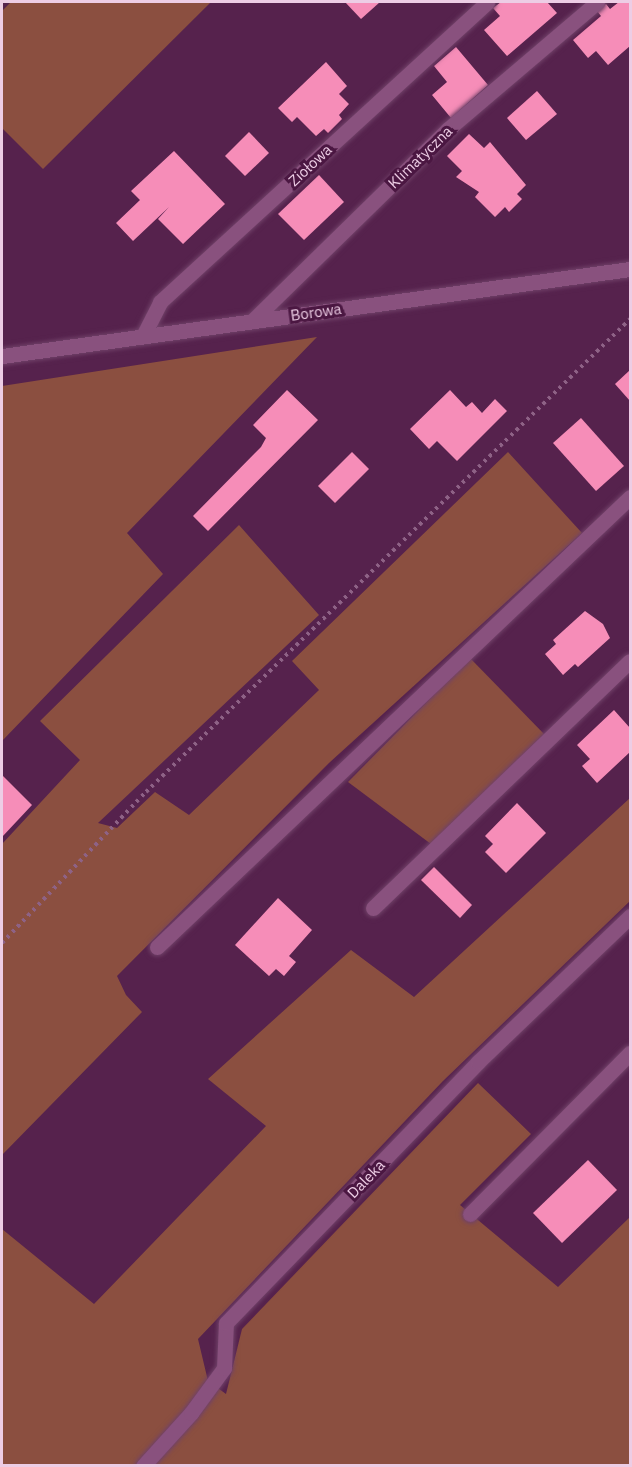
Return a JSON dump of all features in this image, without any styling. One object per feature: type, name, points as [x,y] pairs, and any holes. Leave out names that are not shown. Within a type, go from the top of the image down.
[{"type":"street","name":"Ziołowa","points":[[144,336],[160,302],[487,2]]},
{"type":"street","name":"Klimatyczna","points":[[252,321],[448,129],[597,2]]},
{"type":"street","name":"Borowa","points":[[2,356],[630,269]]},
{"type":"street","points":[[157,947],[630,497]]},
{"type":"street","points":[[373,908],[630,662]]},
{"type":"street","name":"Daleka","points":[[143,1466],[191,1413],[224,1368],[225,1323],[478,1062],[630,916]]},
{"type":"street","points":[[470,1214],[630,1053]]},
{"type":"path","points":[[2,943],[146,792],[630,319]]},
{"type":"shaded area","points":[[11,2],[211,2],[43,169],[2,128],[2,11]]},
{"type":"shaded area","points":[[317,337],[127,533],[163,574],[2,741],[2,386]]},
{"type":"shaded area","points":[[508,452],[582,533],[329,763],[117,976],[126,995],[142,1012],[2,1155],[2,844],[80,760],[40,721],[239,525],[319,615],[98,823],[117,828],[155,792],[189,815],[319,690],[292,661]]},
{"type":"shaded area","points":[[470,658],[544,734],[431,844],[348,782]]},
{"type":"shaded area","points":[[630,798],[630,901],[443,1081],[198,1339],[208,1381],[226,1394],[242,1329],[478,1083],[531,1134],[460,1205],[558,1287],[630,1217],[630,1465],[2,1465],[2,1229],[94,1304],[266,1126],[208,1079],[351,950],[414,997]]},
{"type":"building","points":[[345,2],[380,2],[361,19]]},
{"type":"building","points":[[501,2],[547,2],[557,13],[507,56],[484,30],[500,16],[493,8]]},
{"type":"building","points":[[619,2],[630,2],[630,46],[608,65],[596,51],[588,58],[573,40],[601,16],[597,11],[606,4],[610,9]]},
{"type":"building","points":[[456,47],[488,85],[451,118],[432,95],[447,82],[434,66]]},
{"type":"building","points":[[326,62],[347,86],[339,94],[349,104],[339,115],[342,119],[328,133],[324,129],[316,136],[297,117],[292,122],[278,108]]},
{"type":"building","points":[[537,91],[557,114],[526,140],[507,118]]},
{"type":"building","points":[[249,132],[269,153],[245,176],[225,156]]},
{"type":"building","points":[[469,134],[484,148],[490,142],[526,185],[517,194],[522,199],[509,212],[505,207],[495,217],[475,197],[479,192],[456,177],[462,171],[447,156]]},
{"type":"building","points":[[174,151],[225,204],[183,244],[158,219],[169,207],[133,241],[116,223],[140,200],[131,191]]},
{"type":"building","points":[[319,175],[344,202],[304,240],[278,214]]},
{"type":"building","points":[[630,370],[630,401],[615,384]]},
{"type":"building","points":[[287,390],[318,420],[208,531],[193,516],[261,447],[266,438],[253,425]]},
{"type":"building","points":[[450,390],[466,407],[472,402],[482,413],[495,399],[507,411],[457,461],[437,441],[429,449],[410,429]]},
{"type":"building","points":[[581,418],[624,466],[596,491],[553,443]]},
{"type":"building","points":[[352,452],[369,469],[335,503],[318,486]]},
{"type":"building","points":[[585,611],[603,624],[610,638],[578,667],[575,664],[563,675],[545,654],[556,644],[553,640]]},
{"type":"building","points":[[614,710],[630,728],[630,752],[597,783],[582,766],[590,759],[577,745]]},
{"type":"building","points":[[2,775],[32,805],[2,837]]},
{"type":"building","points":[[517,803],[546,833],[506,873],[485,852],[493,844],[485,836]]},
{"type":"building","points":[[434,867],[472,905],[460,918],[421,880]]},
{"type":"building","points":[[278,898],[312,930],[289,956],[296,962],[284,976],[276,969],[269,976],[235,945]]},
{"type":"building","points":[[588,1160],[617,1190],[562,1243],[533,1213]]}]
